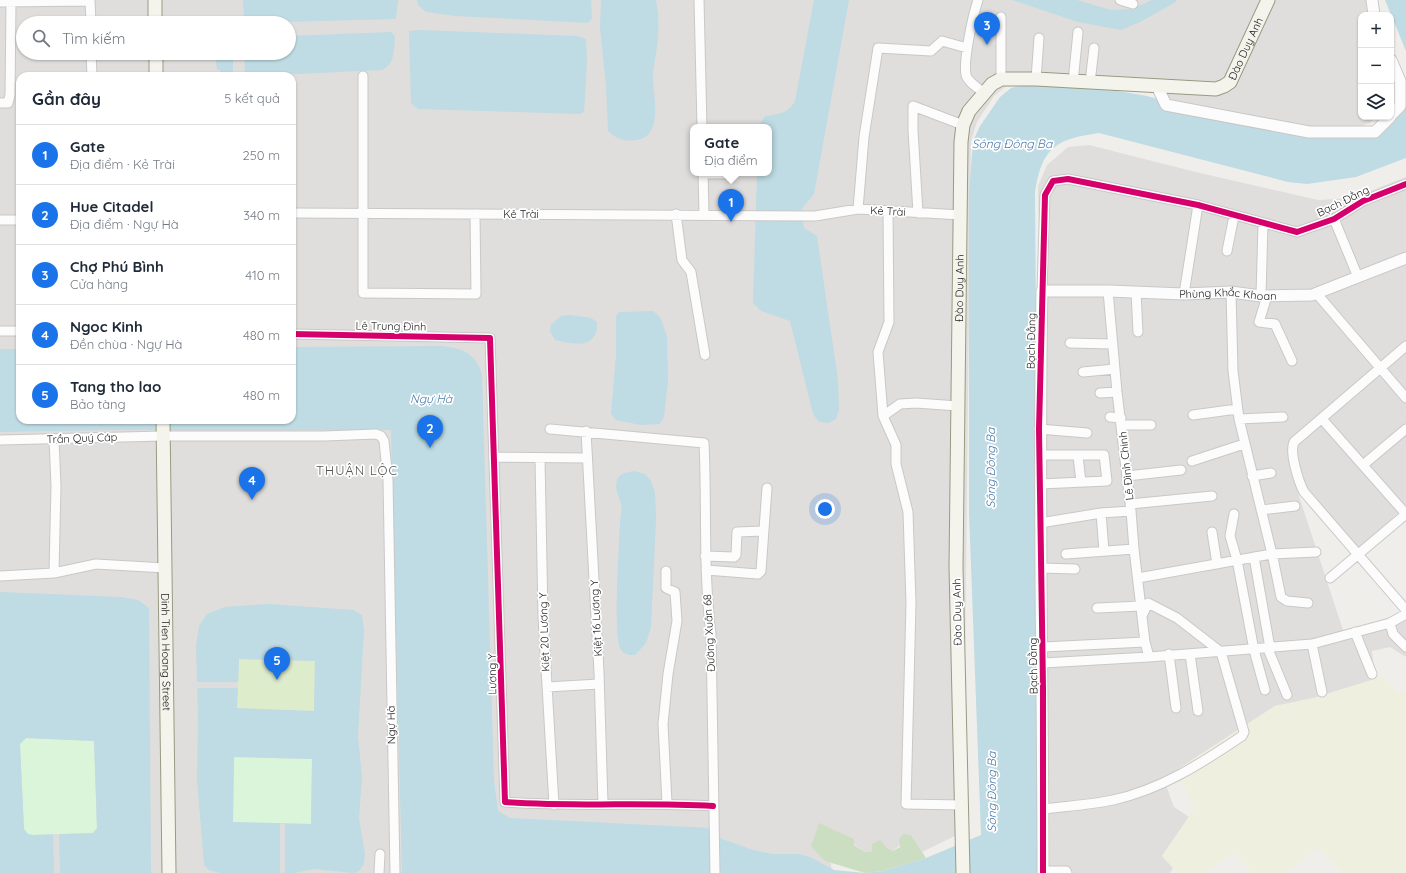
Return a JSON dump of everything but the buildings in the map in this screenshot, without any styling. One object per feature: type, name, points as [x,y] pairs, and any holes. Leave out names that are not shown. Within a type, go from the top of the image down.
[{"type":"main road","points":[[155,0],[155,16]]},
{"type":"main road","name":"Đào Duy Anh","points":[[963,873],[956,567],[961,142],[963,125],[968,111],[992,84],[1002,79],[1036,79],[1216,89],[1224,86],[1230,82],[1268,0]]},
{"type":"main road","points":[[156,60],[156,72]]},
{"type":"main road","name":"Dinh Tien Hoang Street","points":[[163,429],[170,873]]},
{"type":"street","points":[[0,2],[90,0],[91,16]]},
{"type":"street","points":[[699,0],[702,124]]},
{"type":"street","points":[[978,0],[967,48],[966,75],[972,83],[984,93]]},
{"type":"street","points":[[1120,0],[1133,4]]},
{"type":"street","points":[[1372,0],[1374,12]]},
{"type":"street","points":[[1,103],[8,103],[10,95],[11,2]]},
{"type":"street","points":[[1001,17],[1002,79]]},
{"type":"street","points":[[1073,82],[1078,32]]},
{"type":"street","points":[[1036,79],[1038,38]]},
{"type":"street","points":[[858,209],[864,137],[878,48],[931,51],[942,41],[967,48]]},
{"type":"street","points":[[1090,83],[1094,48]]},
{"type":"street","points":[[91,60],[92,72]]},
{"type":"street","points":[[1394,67],[1400,81],[1400,106],[1394,112]]},
{"type":"street","points":[[363,76],[363,293],[476,294],[475,214]]},
{"type":"street","points":[[1157,86],[1166,105],[1310,132],[1375,132],[1386,120]]},
{"type":"street","points":[[918,213],[913,106],[963,125]]},
{"type":"street","points":[[703,176],[704,214]]},
{"type":"street","name":"Bạch Đằng","points":[[1043,872],[1043,646],[1040,523],[1040,429],[1045,195],[1053,181],[1068,179],[1198,205],[1263,224],[1297,232],[1334,219],[1363,201],[1406,184]]},
{"type":"street","points":[[1184,294],[1198,205]]},
{"type":"street","name":"Kẻ Trài","points":[[296,213],[750,214],[815,216],[858,209],[961,215]]},
{"type":"street","points":[[888,211],[889,322],[878,352],[883,416],[896,445],[896,464],[908,512],[911,603],[906,804],[962,805]]},
{"type":"street","points":[[676,214],[682,260],[691,272],[705,355]]},
{"type":"street","points":[[1227,251],[1234,216]]},
{"type":"street","points":[[1334,219],[1358,277]]},
{"type":"street","points":[[0,220],[16,220]]},
{"type":"street","points":[[1263,224],[1264,296],[1259,322],[1275,324],[1292,361]]},
{"type":"street","name":"Phùng Khắc Khoan","points":[[1042,291],[1108,291],[1184,294],[1231,292],[1264,296],[1317,294],[1406,258]]},
{"type":"street","name":"Lê Đình Chinh","points":[[1108,291],[1134,549],[1145,642],[1149,657]]},
{"type":"street","points":[[1136,292],[1138,332]]},
{"type":"street","points":[[1231,292],[1233,371],[1237,409],[1281,597],[1287,601],[1308,603]]},
{"type":"street","points":[[1317,294],[1406,398]]},
{"type":"street","points":[[0,331],[16,331]]},
{"type":"street","name":"Lê Trung Đình","points":[[296,334],[490,338]]},
{"type":"street","name":"Lương Y","points":[[490,338],[505,802],[554,805],[667,803],[713,806]]},
{"type":"street","points":[[1070,343],[1113,344]]},
{"type":"street","points":[[1406,346],[1292,446],[1300,484],[1304,492],[1406,610]]},
{"type":"street","points":[[1083,372],[1115,369]]},
{"type":"street","points":[[1100,392],[1117,392]]},
{"type":"street","points":[[883,416],[900,404],[916,403],[958,406]]},
{"type":"street","points":[[1193,415],[1237,409]]},
{"type":"street","points":[[1110,417],[1121,421],[1151,425]]},
{"type":"street","points":[[1239,419],[1283,417]]},
{"type":"street","points":[[1322,419],[1406,514],[1330,578]]},
{"type":"street","name":"Trần Quý Cáp","points":[[0,440],[54,439],[163,429]]},
{"type":"street","name":"Ngự Hà","points":[[163,429],[324,436],[376,434],[381,436],[384,441],[388,480],[388,579],[395,873]]},
{"type":"street","points":[[1040,429],[1087,433]]},
{"type":"street","points":[[1363,466],[1406,429]]},
{"type":"street","points":[[550,430],[586,431]]},
{"type":"street","name":"Đường Xuân 68","points":[[586,431],[704,443],[705,556],[711,634],[715,873]]},
{"type":"street","name":"Kiệt 16 Lương Y","points":[[586,431],[586,458],[599,684],[603,804]]},
{"type":"street","points":[[54,439],[56,486],[54,572]]},
{"type":"street","points":[[1192,461],[1244,444]]},
{"type":"street","points":[[1040,455],[1104,456],[1108,481],[1040,484]]},
{"type":"street","points":[[1078,456],[1081,482]]},
{"type":"street","points":[[495,457],[586,458]]},
{"type":"street","name":"Kiệt 20 Lương Y","points":[[540,458],[543,617],[554,805]]},
{"type":"street","points":[[1127,476],[1181,470]]},
{"type":"street","points":[[1252,476],[1271,473]]},
{"type":"street","points":[[706,570],[759,574],[763,567],[767,488]]},
{"type":"street","points":[[1040,523],[1212,496]]},
{"type":"street","points":[[1261,510],[1295,506]]},
{"type":"street","points":[[1102,513],[1104,551]]},
{"type":"street","points":[[1234,514],[1230,536],[1237,560],[1254,650],[1265,690]]},
{"type":"street","points":[[705,556],[734,557],[736,555],[737,532],[764,531]]},
{"type":"street","points":[[1212,532],[1217,564]]},
{"type":"street","points":[[1066,554],[1134,549]]},
{"type":"street","points":[[1138,578],[1272,554],[1316,552]]},
{"type":"street","points":[[1254,557],[1269,648],[1287,695]]},
{"type":"street","points":[[0,576],[54,572],[96,564],[165,568]]},
{"type":"street","points":[[1041,568],[1075,569]]},
{"type":"street","points":[[666,571],[666,588],[675,592],[677,621],[668,674],[663,724],[667,803]]},
{"type":"street","points":[[1043,809],[1113,800],[1139,793],[1186,772],[1242,736],[1244,732],[1222,652],[1177,618],[1148,603],[1142,610],[1097,608]]},
{"type":"street","points":[[1043,663],[1149,657],[1169,654],[1254,650],[1312,644],[1390,623],[1406,614]]},
{"type":"street","points":[[1390,623],[1393,634],[1406,647]]},
{"type":"street","points":[[1355,632],[1372,674]]},
{"type":"street","points":[[1043,646],[1145,642]]},
{"type":"street","points":[[1312,644],[1322,692]]},
{"type":"street","points":[[1169,654],[1176,708]]},
{"type":"street","points":[[1190,654],[1198,710]]},
{"type":"street","points":[[547,687],[599,684]]},
{"type":"street","points":[[379,873],[380,854]]},
{"type":"street","points":[[1043,872],[1066,871],[1067,873]]},
{"type":"shaded area","points":[[0,0],[1370,0],[1374,12],[1358,12],[1358,120],[1372,120],[1370,123],[1345,131],[1211,114],[1158,94],[1155,85],[1009,84],[994,96],[977,122],[971,141],[963,832],[922,852],[911,835],[893,851],[887,848],[865,852],[854,844],[853,839],[827,827],[832,873],[0,873]]},
{"type":"shaded area","points":[[1089,145],[1200,173],[1318,200],[1353,198],[1406,177],[1406,521],[1398,513],[1356,551],[1294,481],[1344,633],[1406,614],[1406,657],[1390,647],[1372,651],[1375,679],[1314,698],[1275,706],[1175,771],[1163,777],[1174,807],[1189,817],[1162,856],[1173,868],[1170,873],[1050,873],[1048,661],[1038,186],[1047,165],[1068,147]]},
{"type":"green space","points":[[239,659],[315,661],[314,711],[237,709]]},
{"type":"green space","points":[[1383,675],[1398,693],[1406,690],[1406,873],[1343,873],[1317,848],[1285,873],[1248,873],[1250,870],[1233,853],[1204,873],[1178,873],[1162,856],[1195,808],[1175,771],[1275,706],[1314,698],[1375,679]]},
{"type":"green space","points":[[26,738],[94,741],[97,828],[94,833],[33,835],[28,834],[24,829],[20,744]]},
{"type":"green space","points":[[234,757],[312,759],[311,824],[233,823]]},
{"type":"green space","points":[[819,823],[854,839],[854,845],[865,852],[872,851],[872,844],[880,840],[887,848],[893,851],[900,847],[899,839],[904,834],[911,835],[926,858],[883,871],[865,873],[825,861],[811,846]]},
{"type":"water","points":[[243,0],[398,0],[396,19],[296,22],[296,16],[244,16]]},
{"type":"water","points":[[417,0],[591,0],[592,18],[588,23],[456,16],[426,12],[418,5]]},
{"type":"water","points":[[601,0],[656,0],[658,11],[658,29],[653,73],[655,104],[654,124],[650,132],[645,137],[636,140],[628,141],[621,139],[608,131],[606,86],[600,28]]},
{"type":"water","points":[[814,0],[849,0],[814,194],[801,210],[804,228],[817,236],[838,380],[839,410],[836,419],[829,423],[819,422],[813,414],[790,321],[761,311],[753,303],[757,176],[772,176],[772,124],[760,124],[765,116],[786,111],[795,101]]},
{"type":"water","points":[[1012,0],[1077,0],[1111,10],[1132,9],[1152,0],[1176,0],[1176,2],[1140,22],[1121,30],[1078,22]]},
{"type":"water","points":[[1385,0],[1406,0],[1406,51],[1394,22],[1394,12],[1390,12]]},
{"type":"water","points":[[420,30],[577,36],[586,39],[587,64],[584,112],[579,114],[418,109],[411,103],[409,31]]},
{"type":"water","points":[[391,32],[395,36],[394,51],[392,60],[386,68],[382,70],[296,74],[296,72],[245,72],[244,60],[296,60],[296,36]]},
{"type":"water","points":[[216,60],[233,60],[233,72],[220,72],[220,70],[217,70]]},
{"type":"water","name":"Sông Đông Ba","points":[[1030,84],[1118,91],[1147,96],[1228,118],[1354,136],[1383,125],[1390,120],[1394,120],[1394,117],[1402,111],[1406,102],[1406,158],[1356,177],[1307,184],[1288,182],[1099,133],[1084,135],[1062,142],[1047,155],[1042,165],[1035,192],[1038,873],[865,873],[883,871],[926,858],[981,835],[969,512],[969,193],[973,141],[980,126],[1000,97],[1011,88]]},
{"type":"water","points":[[653,311],[660,317],[667,336],[668,381],[664,417],[660,424],[641,425],[616,420],[611,414],[616,355],[616,316],[619,312]]},
{"type":"water","points":[[570,315],[591,318],[597,322],[594,337],[589,341],[577,344],[555,340],[550,331],[551,325],[561,316]]},
{"type":"water","name":"Ngự Hà","points":[[442,346],[456,348],[468,353],[476,361],[482,374],[494,781],[498,811],[510,818],[711,828],[722,839],[753,850],[772,854],[798,854],[810,857],[834,870],[865,873],[402,873],[391,430],[106,430],[0,432],[0,349],[16,349],[16,424],[296,424],[296,347]]},
{"type":"water","points":[[635,471],[645,474],[651,481],[655,493],[656,520],[651,627],[646,643],[635,655],[624,653],[618,642],[617,588],[621,504],[616,486],[618,478],[622,474]]},
{"type":"water","points":[[0,592],[121,597],[138,600],[149,608],[151,873],[0,873]],"holes":[[[26,738],[94,741],[97,828],[93,833],[28,834],[24,829],[20,744]]]},
{"type":"water","points":[[268,604],[353,610],[362,615],[364,630],[358,736],[362,777],[359,819],[365,853],[364,864],[359,871],[354,873],[314,869],[294,873],[220,873],[209,870],[204,865],[197,780],[198,717],[196,647],[199,626],[207,614],[225,607]],"holes":[[[239,659],[315,661],[314,711],[237,708]],[[234,757],[312,759],[311,824],[233,822]]]},
{"type":"pier","points":[[192,682],[238,682],[238,688],[192,688]]},
{"type":"pier","points":[[280,824],[285,824],[285,873],[280,873]]},
{"type":"pier","points":[[53,834],[59,834],[60,873],[54,873]]},
{"type":"cycle path","points":[[1043,873],[1043,687],[1039,429],[1045,195],[1053,181],[1068,179],[1198,205],[1297,232],[1334,219],[1363,201],[1406,184]]},
{"type":"cycle path","points":[[296,334],[490,338],[505,802],[713,806]]},
{"type":"place","name":"Chợ Phú Bình","points":[[987,45]]},
{"type":"place","name":"Gate","points":[[731,222]]},
{"type":"place","name":"Hue Citadel","points":[[430,448]]},
{"type":"place","name":"Ngoc Kinh","points":[[252,500]]},
{"type":"place","name":"Tang tho lao","points":[[277,680]]},
{"type":"district","name":"THUẬN LỘC","points":[[357,470]]}]
